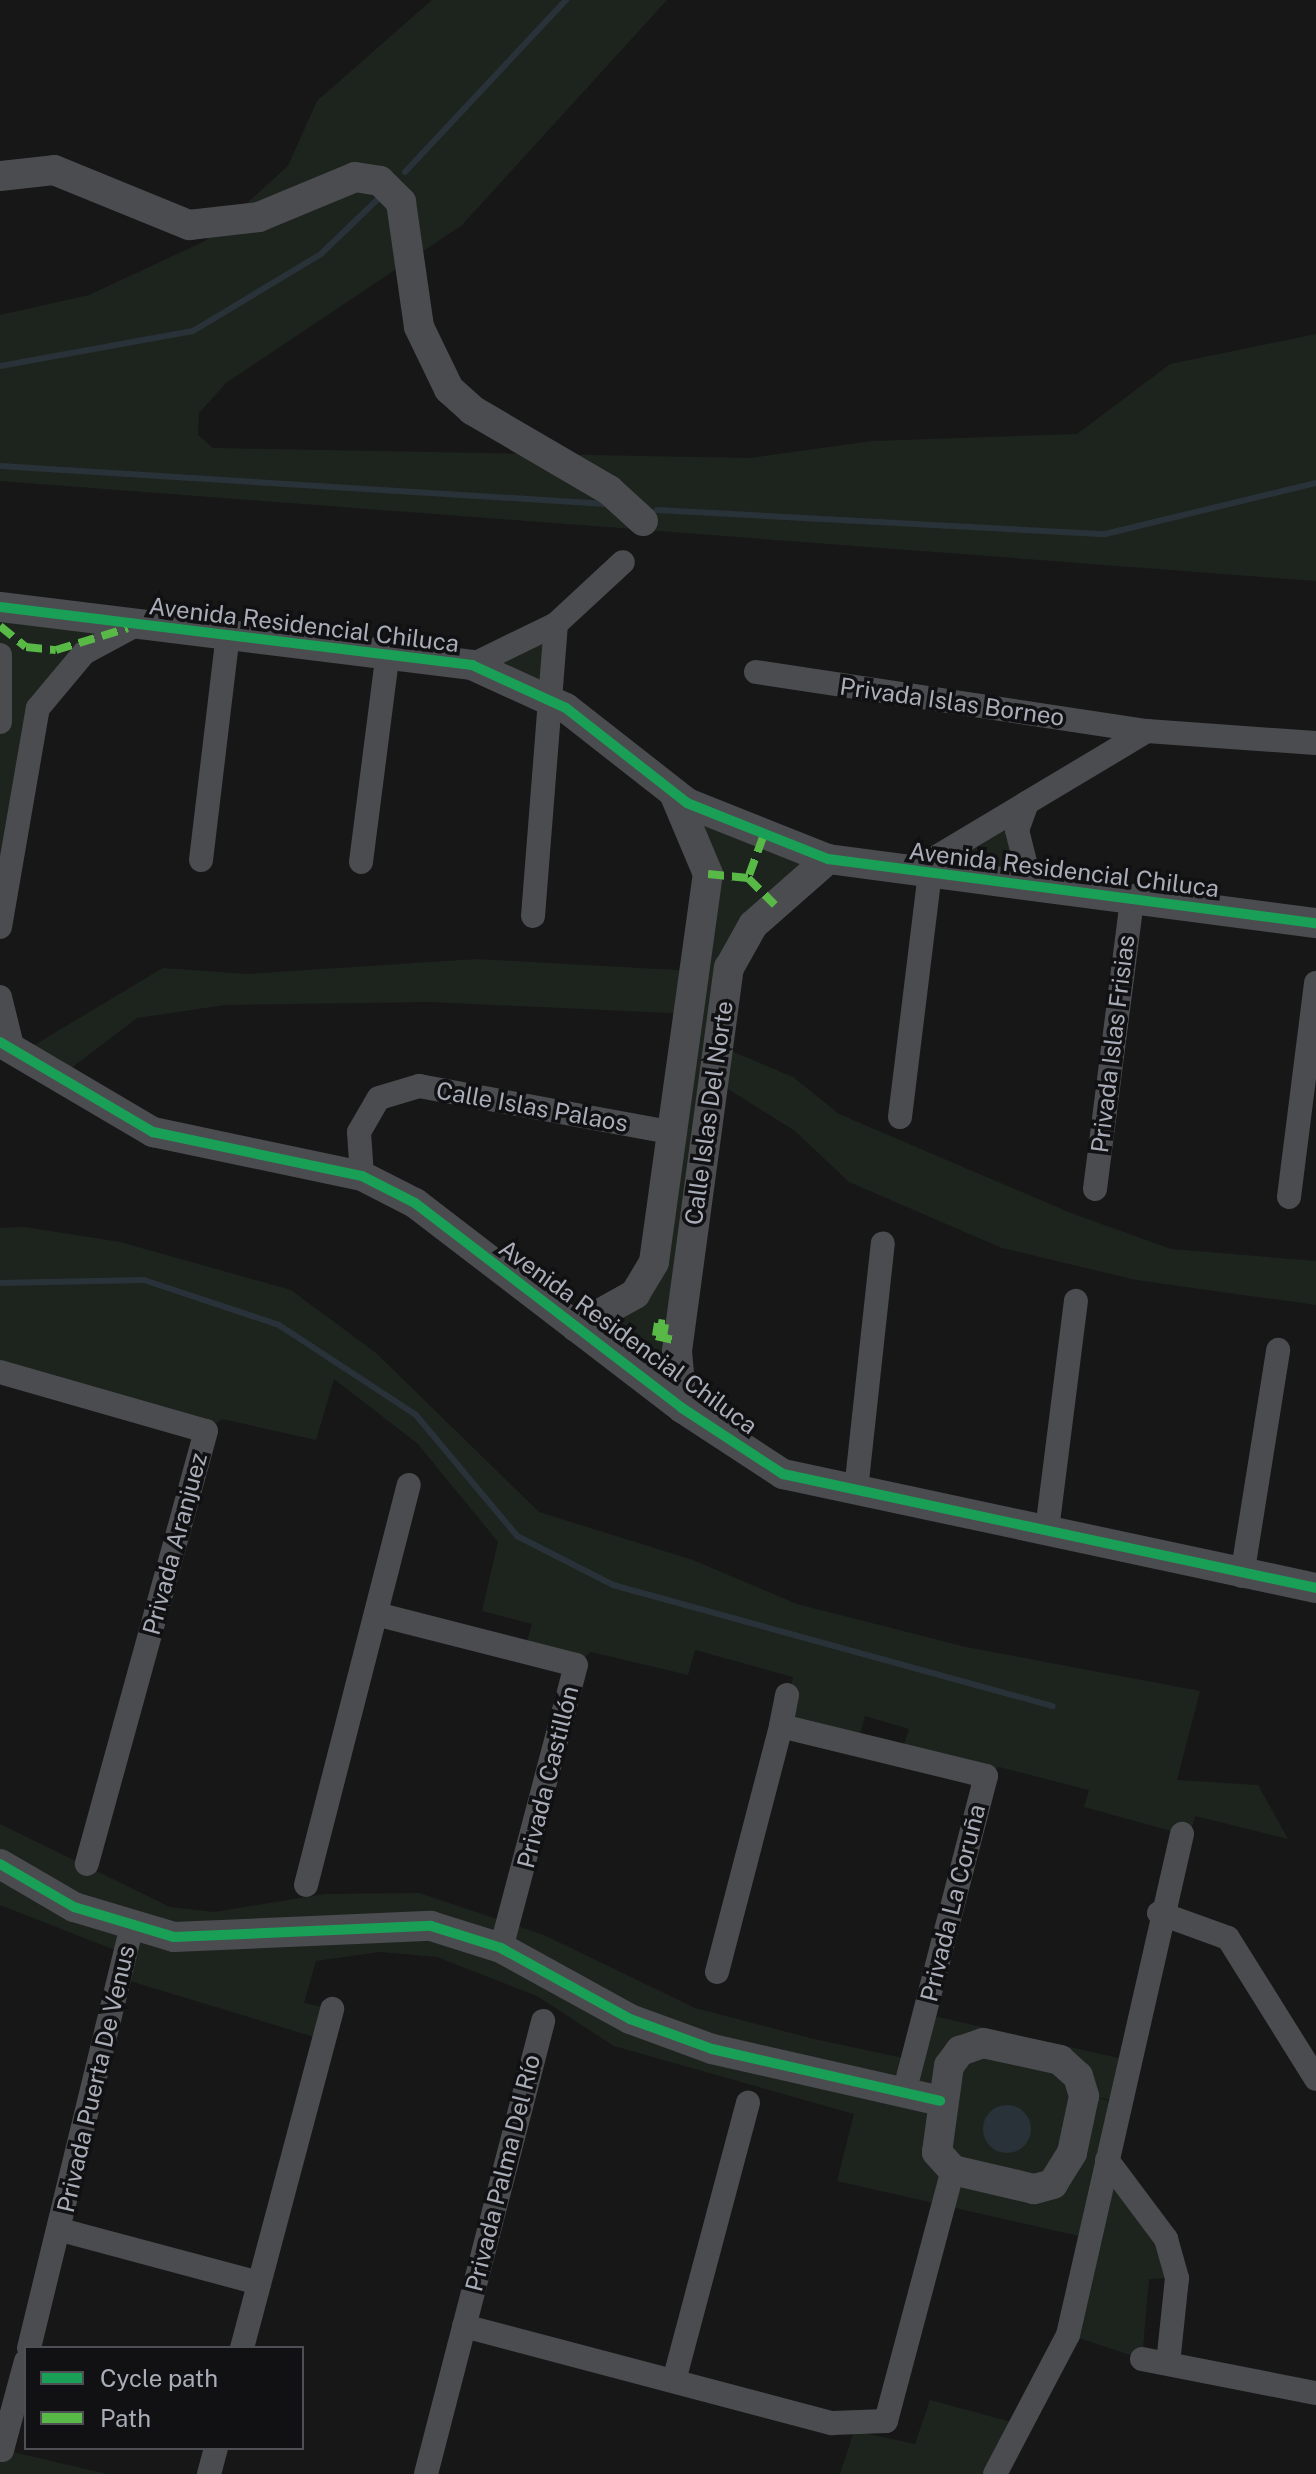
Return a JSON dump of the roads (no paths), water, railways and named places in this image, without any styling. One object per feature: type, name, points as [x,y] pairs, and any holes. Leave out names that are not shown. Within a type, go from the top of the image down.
[{"type":"street","points":[[0,176],[54,170],[189,225],[259,217],[355,177],[380,181],[401,202],[419,327],[449,389],[609,490],[643,521]]},
{"type":"street","points":[[472,665],[556,624],[623,562]]},
{"type":"street","name":"Avenida Residencial Chiluca","points":[[0,607],[134,626],[388,651],[472,665],[553,701],[674,793],[738,828],[828,859],[1316,923]]},
{"type":"street","points":[[533,916],[553,701],[556,624]]},
{"type":"street","points":[[0,927],[38,708],[84,653],[134,626]]},
{"type":"street","points":[[201,860],[228,633]]},
{"type":"street","points":[[361,862],[388,651]]},
{"type":"street","points":[[0,655],[0,722]]},
{"type":"street","name":"Privada Islas Borneo","points":[[756,672],[1147,731],[1316,743]]},
{"type":"street","points":[[900,1117],[922,872],[1027,803],[1147,731]]},
{"type":"street","name":"Calle Islas Del Norte","points":[[576,1327],[635,1294],[654,1262],[675,1133],[708,874],[674,793]]},
{"type":"street","points":[[1027,803],[1017,830],[1031,886]]},
{"type":"street","name":"Calle Islas Del Norte","points":[[682,1408],[677,1351],[729,968],[753,925],[828,859]]},
{"type":"street","name":"Privada Islas Frisias","points":[[1095,1189],[1132,899]]},
{"type":"street","points":[[1289,1197],[1316,983]]},
{"type":"street","points":[[0,997],[6,1044]]},
{"type":"street","name":"Avenida Residencial Chiluca","points":[[6,1044],[64,1085],[175,1141],[362,1176],[415,1203],[682,1408],[783,1474],[1047,1530],[1242,1576],[1316,1588]]},
{"type":"street","name":"Calle Islas Palaos","points":[[362,1176],[359,1132],[379,1098],[419,1086],[675,1133]]},
{"type":"street","points":[[856,1490],[883,1243]]},
{"type":"street","points":[[1047,1530],[1076,1301]]},
{"type":"street","points":[[1242,1576],[1278,1350]]},
{"type":"street","name":"Privada Aranjuez","points":[[0,1372],[206,1431],[87,1864]]},
{"type":"street","points":[[306,1885],[409,1485]]},
{"type":"street","name":"Privada Castillón","points":[[376,1614],[576,1665],[501,1948]]},
{"type":"street","points":[[717,1972],[787,1695]]},
{"type":"street","name":"Privada La Coruña","points":[[781,1726],[986,1776],[904,2093]]},
{"type":"street","points":[[995,2474],[1068,2335],[1159,1913],[1182,1834]]},
{"type":"street","points":[[0,1864],[131,1929],[214,1940],[372,1923],[431,1926],[501,1948],[630,2019],[712,2049],[940,2101]]},
{"type":"street","points":[[1159,1913],[1228,1938],[1316,2079]]},
{"type":"street","name":"Privada Puerta De Venus","points":[[30,2346],[61,2230],[131,1929]]},
{"type":"street","points":[[243,2346],[332,2009]]},
{"type":"street","name":"Privada Palma Del Río","points":[[426,2474],[543,2021]]},
{"type":"street","points":[[983,2043],[1060,2060],[1078,2076],[1084,2096],[1072,2153],[1053,2184],[1034,2189],[953,2170],[936,2143],[940,2101],[960,2051],[983,2043]]},
{"type":"street","points":[[1084,2096],[1120,2102]]},
{"type":"street","points":[[675,2377],[748,2103]]},
{"type":"street","points":[[1072,2153],[1107,2160],[1166,2239],[1177,2278],[1168,2363]]},
{"type":"street","name":"Privada Palma Del Río","points":[[464,2326],[675,2377],[832,2423],[886,2421],[953,2170]]},
{"type":"street","name":"Privada Puerta De Venus","points":[[61,2230],[259,2283]]},
{"type":"street","points":[[1142,2359],[1316,2393]]},
{"type":"street","points":[[2,2450],[24,2368]]},
{"type":"street","points":[[209,2474],[215,2450]]},
{"type":"waterway","points":[[405,172],[566,0]]},
{"type":"waterway","points":[[0,366],[193,331],[321,254],[378,199]]},
{"type":"waterway","points":[[0,466],[607,504]]},
{"type":"waterway","points":[[657,510],[1105,534],[1316,483]]},
{"type":"waterway","points":[[0,1283],[144,1280],[279,1325],[416,1415],[517,1536],[613,1585],[1053,1706]]}]
